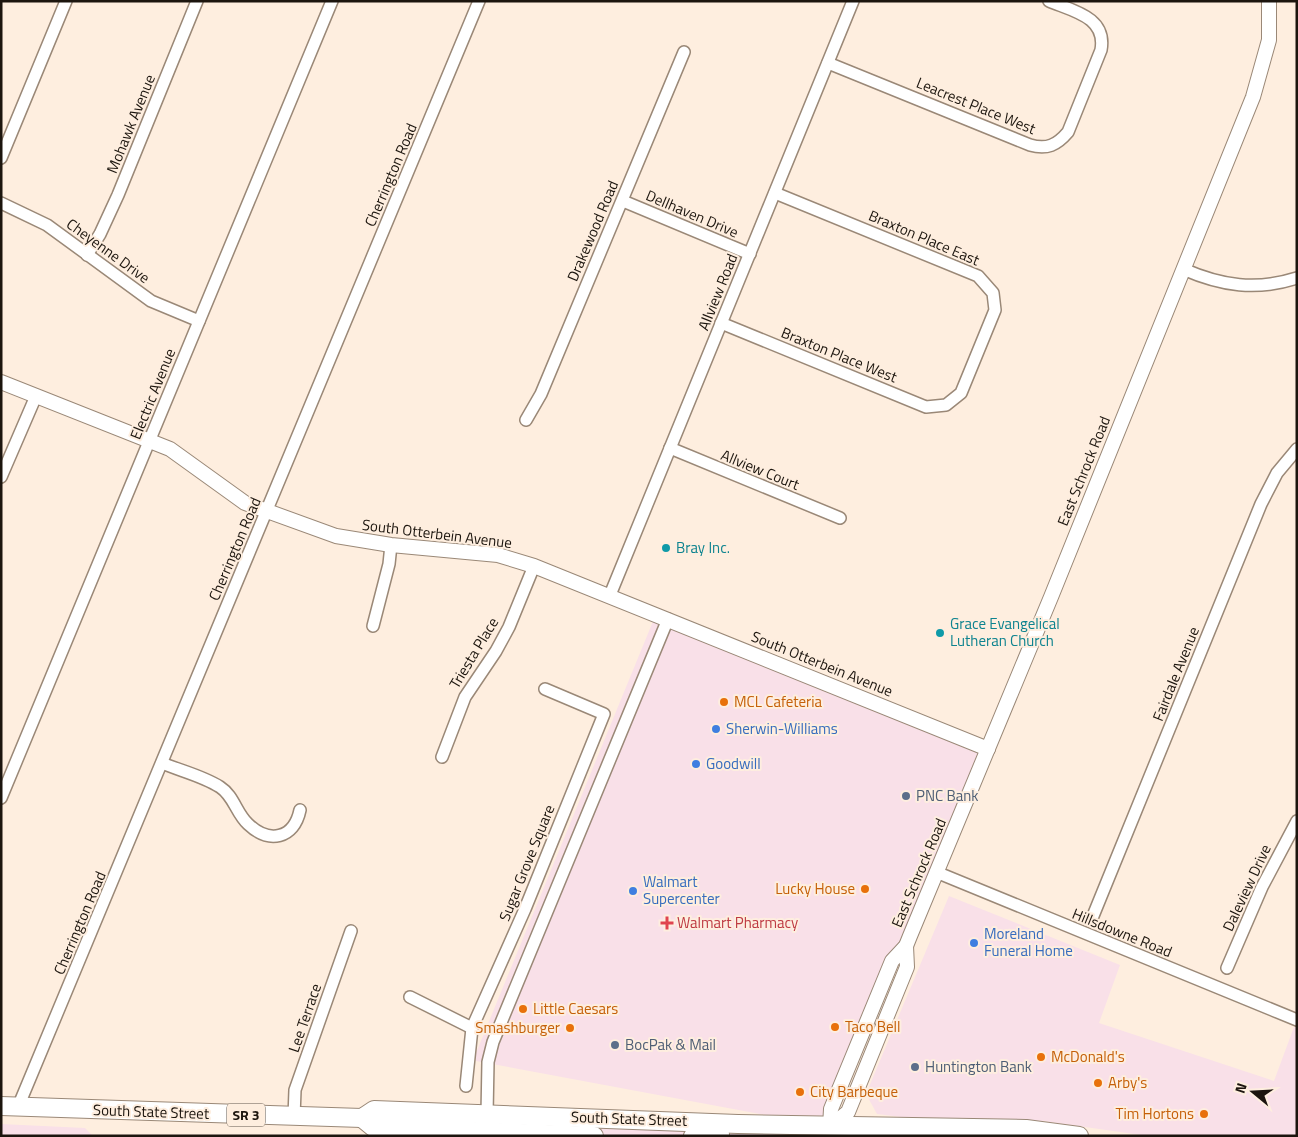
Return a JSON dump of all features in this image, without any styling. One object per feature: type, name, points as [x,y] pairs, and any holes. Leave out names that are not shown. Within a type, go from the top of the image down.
[{"type":"main road","name":"South State Street","points":[[10,1107],[294,1117],[402,1128],[594,1136]]},
{"type":"main road","name":"South State Street","points":[[367,1123],[374,1110],[830,1127],[989,1128],[1079,1136]]},
{"type":"main road","points":[[402,1128],[425,1120],[477,1123],[487,1114]]},
{"type":"main road","points":[[486,1132],[497,1123],[579,1126],[604,1118]]},
{"type":"main road","points":[[692,1136],[697,1134],[817,1135],[830,1127]]},
{"type":"street","points":[[1,158],[66,1]]},
{"type":"street","name":"Mohawk Avenue","points":[[87,255],[100,234],[118,195],[197,1]]},
{"type":"street","name":"Electric Avenue","points":[[1,798],[332,1]]},
{"type":"street","name":"Cherrington Road","points":[[10,1107],[162,763],[479,1]]},
{"type":"street","name":"Allview Road","points":[[610,595],[853,1]]},
{"type":"street","name":"Leacrest Place West","points":[[828,63],[1039,147],[1049,147],[1060,141],[1068,132],[1101,50],[1103,39],[1099,28],[1084,16],[1049,1]]},
{"type":"street","name":"East Schrock Road","points":[[830,1127],[849,1108],[907,967],[906,946],[1260,81],[1269,40],[1270,1]]},
{"type":"street","name":"Drakewood Road","points":[[526,420],[541,394],[684,52]]},
{"type":"street","name":"Braxton Place East","points":[[775,193],[978,276],[994,293],[996,310],[961,393],[946,405]]},
{"type":"street","name":"Dellhaven Drive","points":[[622,202],[750,254]]},
{"type":"street","name":"Cheyenne Drive","points":[[1,203],[48,225],[151,301],[199,321]]},
{"type":"street","points":[[1183,269],[1234,286],[1274,285],[1297,278]]},
{"type":"street","name":"Braxton Place West","points":[[721,323],[926,406],[946,405]]},
{"type":"street","name":"South Otterbein Avenue","points":[[1,382],[170,449],[245,503],[267,512],[336,536],[391,545],[498,555],[534,566],[610,595],[988,749]]},
{"type":"street","points":[[1,477],[36,396]]},
{"type":"street","name":"Allview Court","points":[[670,448],[840,518]]},
{"type":"street","name":"Fairdale Avenue","points":[[1092,916],[1261,504],[1277,473],[1297,449]]},
{"type":"street","points":[[373,626],[389,564],[391,545]]},
{"type":"street","name":"Triesta Place","points":[[442,757],[465,697],[496,652],[509,627],[534,566]]},
{"type":"street","points":[[487,1114],[488,1062],[493,1042],[668,619]]},
{"type":"street","name":"Sugar Grove Square","points":[[466,1086],[472,1028],[525,909],[604,714],[545,689]]},
{"type":"street","points":[[162,763],[220,787],[233,801],[246,823],[266,834],[278,836],[289,832],[297,822],[300,810]]},
{"type":"street","name":"Daleview Drive","points":[[1226,968],[1262,887],[1297,821]]},
{"type":"street","name":"Hillsdowne Road","points":[[936,872],[1297,1020]]},
{"type":"street","name":"Lee Terrace","points":[[294,1117],[296,1090],[351,931]]},
{"type":"street","points":[[410,998],[472,1028]]},
{"type":"shaded area","points":[[656,614],[988,749],[827,1136],[522,1136],[552,1117],[825,1126],[476,1061],[476,1053]]},
{"type":"shaded area","points":[[949,896],[1120,965],[1099,1023],[1274,1081],[1294,1027],[1297,1028],[1297,1136],[1148,1136],[1043,1121],[934,1121],[877,1114],[866,1094]]},
{"type":"shaded area","points":[[1,1124],[85,1128],[93,1136],[1,1136]]},
{"type":"place","name":"Bray Inc.","points":[[666,548]]},
{"type":"place","name":"Grace Evangelical Lutheran Church","points":[[940,633]]},
{"type":"place","name":"MCL Cafeteria","points":[[724,702]]},
{"type":"place","name":"Sherwin-Williams","points":[[716,729]]},
{"type":"place","name":"Goodwill","points":[[696,764]]},
{"type":"place","name":"PNC Bank","points":[[906,796]]},
{"type":"place","name":"Lucky House","points":[[865,889]]},
{"type":"place","name":"Walmart Supercenter","points":[[633,891]]},
{"type":"place","name":"Walmart Pharmacy","points":[[667,923]]},
{"type":"place","name":"Moreland Funeral Home","points":[[974,943]]},
{"type":"place","name":"Little Caesars","points":[[523,1009]]},
{"type":"place","name":"Taco Bell","points":[[835,1027]]},
{"type":"place","name":"Smashburger","points":[[570,1028]]},
{"type":"place","name":"BocPak & Mail","points":[[615,1045]]},
{"type":"place","name":"McDonald's","points":[[1041,1057]]},
{"type":"place","name":"Huntington Bank","points":[[915,1067]]},
{"type":"place","name":"Arby's","points":[[1098,1083]]},
{"type":"place","name":"City Barbeque","points":[[800,1092]]},
{"type":"place","name":"Tim Hortons","points":[[1204,1114]]}]
